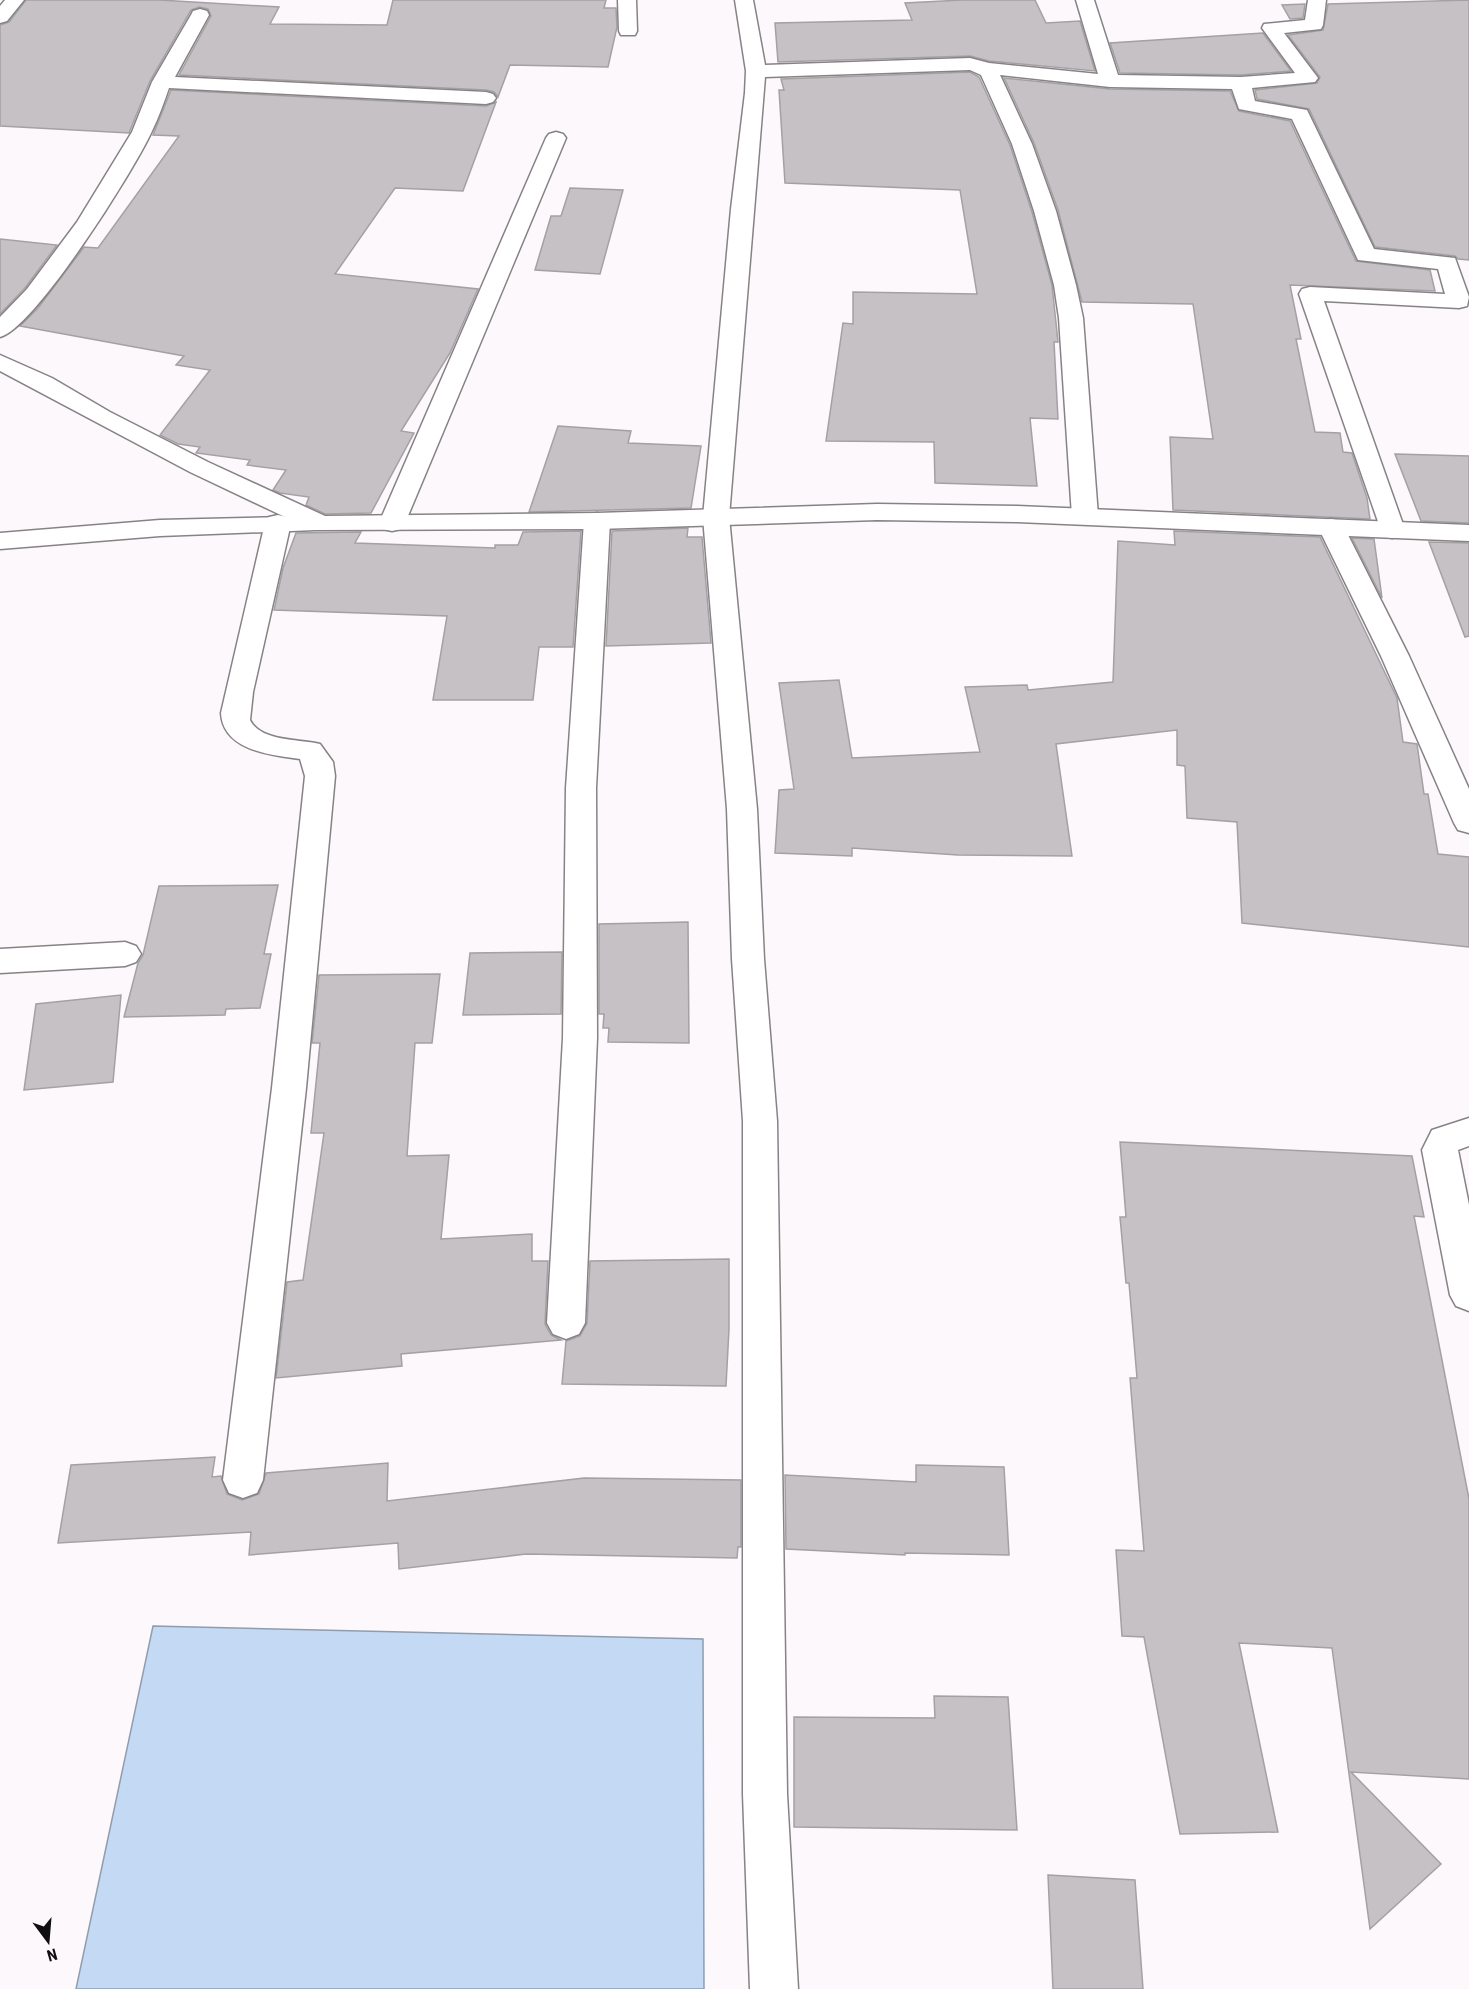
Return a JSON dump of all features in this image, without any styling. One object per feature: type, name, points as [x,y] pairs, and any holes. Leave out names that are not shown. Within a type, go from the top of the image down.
[{"type":"street","points":[[0,17],[15,0]]},
{"type":"street","points":[[627,0],[628,32]]},
{"type":"street","points":[[744,0],[756,71],[736,271],[716,517],[742,809],[748,959],[760,1121],[765,1794],[774,1989]]},
{"type":"street","points":[[1084,0],[1110,81]]},
{"type":"street","points":[[756,71],[970,64],[987,68],[1110,81],[1241,83],[1308,78],[1271,28],[1314,25],[1317,0]]},
{"type":"street","points":[[0,330],[35,294],[87,224],[142,132],[162,82],[200,15]]},
{"type":"street","points":[[987,68],[1022,144],[1045,211],[1065,285],[1071,318],[1085,516]]},
{"type":"street","points":[[162,82],[486,98]]},
{"type":"street","points":[[1241,83],[1246,105],[1300,114],[1366,255],[1447,263],[1459,301],[1310,294],[1392,530]]},
{"type":"street","points":[[392,523],[556,138]]},
{"type":"street","points":[[0,362],[44,382],[101,417],[199,467],[321,524]]},
{"type":"street","points":[[0,541],[160,528],[278,523],[597,521],[877,512],[1085,516],[1469,533]]},
{"type":"street","points":[[566,1323],[580,1038],[581,788],[597,521]]},
{"type":"street","points":[[243,1480],[289,1088],[320,776],[318,762],[310,751],[265,744],[243,734],[236,720],[239,692],[278,523]]},
{"type":"street","points":[[1331,527],[1395,656],[1469,823]]},
{"type":"street","points":[[0,961],[126,954]]},
{"type":"street","points":[[1469,1132],[1444,1140],[1440,1150],[1469,1295]]},
{"type":"water","points":[[153,1626],[703,1639],[704,1989],[76,1989]]},
{"type":"building","points":[[26,0],[159,0],[279,7],[270,24],[387,25],[393,0],[606,0],[604,8],[616,8],[617,27],[608,67],[510,65],[498,97],[494,92],[486,90],[179,75],[211,16],[208,9],[199,7],[191,10],[150,81],[129,133],[0,126],[0,25],[9,22]]},
{"type":"building","points":[[1035,0],[1046,23],[1080,21],[1095,71],[989,61],[970,56],[778,62],[775,23],[912,20],[905,3]]},
{"type":"building","points":[[1469,0],[1469,260],[1458,259],[1455,256],[1375,247],[1309,109],[1257,99],[1255,90],[1317,83],[1320,77],[1288,35],[1323,30],[1328,4]]},
{"type":"building","points":[[1305,4],[1303,18],[1290,19],[1282,5]]},
{"type":"building","points":[[1263,33],[1291,71],[1241,75],[1120,73],[1110,43]]},
{"type":"building","points":[[970,72],[979,77],[1010,145],[1032,212],[1052,285],[1058,342],[1054,342],[1058,419],[1030,418],[1037,486],[935,483],[934,442],[826,441],[843,323],[853,324],[853,292],[977,294],[960,190],[785,183],[779,90],[784,90],[781,79]]},
{"type":"building","points":[[1004,78],[1110,89],[1230,91],[1239,111],[1290,121],[1356,261],[1430,270],[1435,291],[1290,285],[1301,339],[1296,339],[1315,432],[1340,433],[1343,452],[1352,453],[1367,498],[1370,519],[1173,510],[1170,437],[1213,439],[1193,304],[1082,302],[1058,210],[1034,143]]},
{"type":"building","points":[[171,90],[486,106],[496,102],[463,191],[395,188],[335,274],[478,289],[450,353],[401,431],[414,433],[371,513],[325,514],[306,505],[309,497],[273,490],[286,470],[247,465],[250,460],[196,453],[200,447],[178,444],[160,435],[210,370],[176,365],[184,356],[20,326],[38,308],[84,247],[98,248],[179,136],[153,135]]},
{"type":"building","points":[[570,188],[623,190],[600,274],[535,270],[551,216],[561,216]]},
{"type":"building","points":[[0,239],[57,245],[25,288],[0,314]]},
{"type":"building","points":[[558,426],[631,431],[628,443],[701,446],[691,508],[529,512]]},
{"type":"building","points":[[1395,454],[1469,456],[1469,523],[1421,521]]},
{"type":"building","points":[[688,528],[687,537],[702,537],[711,643],[606,646],[612,531]]},
{"type":"building","points":[[581,531],[573,647],[539,647],[533,700],[433,700],[447,616],[274,610],[283,568],[296,533],[361,532],[355,543],[495,548],[495,545],[518,545],[523,532]]},
{"type":"building","points":[[1174,531],[1320,537],[1397,698],[1403,742],[1417,744],[1424,794],[1428,794],[1438,854],[1469,857],[1469,947],[1242,923],[1237,822],[1187,818],[1185,766],[1177,765],[1177,730],[1056,744],[1072,856],[958,855],[852,848],[852,856],[775,853],[779,790],[794,789],[779,683],[839,680],[852,758],[980,752],[965,687],[1027,685],[1028,690],[1113,682],[1118,541],[1175,545]]},
{"type":"building","points":[[1352,538],[1374,539],[1382,598]]},
{"type":"building","points":[[1429,542],[1469,543],[1469,636],[1465,637]]},
{"type":"building","points":[[278,885],[264,954],[271,954],[260,1008],[226,1009],[225,1015],[124,1017],[138,963],[143,955],[159,886]]},
{"type":"building","points":[[688,922],[689,1043],[608,1042],[609,1028],[603,1028],[604,1014],[599,1014],[599,924]]},
{"type":"building","points":[[562,952],[561,1014],[463,1015],[470,953]]},
{"type":"building","points":[[440,974],[432,1043],[415,1043],[407,1156],[449,1155],[441,1239],[532,1234],[532,1261],[548,1261],[545,1324],[551,1335],[561,1340],[401,1354],[402,1366],[276,1378],[287,1282],[303,1280],[324,1133],[311,1133],[320,1043],[312,1043],[319,975]]},
{"type":"building","points":[[121,995],[113,1082],[24,1090],[36,1004]]},
{"type":"building","points":[[1120,1142],[1412,1156],[1424,1217],[1414,1216],[1469,1499],[1469,1779],[1351,1772],[1441,1864],[1370,1929],[1332,1648],[1239,1643],[1278,1832],[1180,1834],[1144,1637],[1122,1636],[1116,1550],[1144,1551],[1130,1378],[1137,1378],[1129,1283],[1126,1283],[1120,1217],[1126,1217]]},
{"type":"building","points":[[729,1259],[726,1386],[562,1384],[566,1341],[580,1336],[587,1323],[590,1261]]},
{"type":"building","points":[[215,1457],[212,1477],[221,1476],[227,1494],[242,1500],[259,1494],[266,1473],[388,1463],[387,1501],[584,1478],[741,1480],[741,1547],[738,1547],[737,1558],[526,1554],[399,1569],[398,1543],[249,1555],[251,1532],[58,1543],[71,1465]]},
{"type":"building","points":[[916,1465],[1004,1467],[1009,1555],[905,1553],[905,1555],[786,1549],[785,1475],[916,1482]]},
{"type":"building","points":[[934,1696],[1008,1697],[1017,1830],[794,1827],[794,1717],[935,1718]]},
{"type":"building","points":[[1048,1875],[1135,1880],[1143,1989],[1053,1989]]}]
